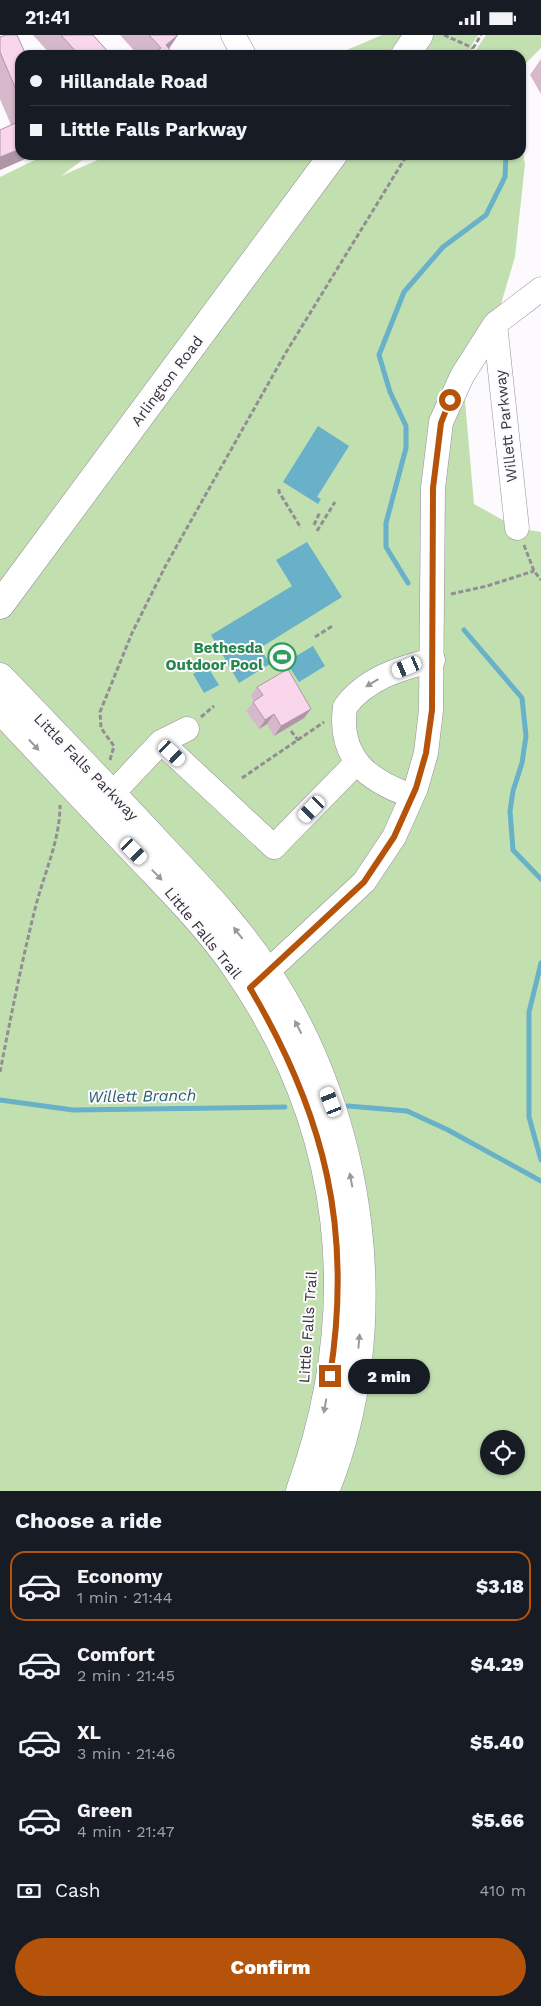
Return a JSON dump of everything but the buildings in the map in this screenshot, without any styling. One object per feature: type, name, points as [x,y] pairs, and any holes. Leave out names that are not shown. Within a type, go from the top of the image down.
[{"type":"main road","points":[[408,50],[419,35]]},
{"type":"main road","name":"Arlington Road","points":[[0,605],[329,160]]},
{"type":"main road","name":"Little Falls Parkway","points":[[0,677],[112,794],[228,920],[258,980],[311,1112],[327,1173],[336,1232],[338,1290],[336,1340],[325,1412],[300,1491]]},
{"type":"main road","name":"Little Falls Parkway","points":[[0,709],[172,891],[223,951],[258,980],[309,1047],[331,1102],[344,1147],[360,1238],[362,1296],[358,1354],[349,1409],[325,1491]]},
{"type":"street","points":[[233,35],[241,50]]},
{"type":"street","points":[[258,980],[364,882],[394,837],[412,796],[426,753],[432,710],[433,488],[441,423],[462,376],[495,324],[541,289]]},
{"type":"street","name":"Willett Parkway","points":[[495,324],[517,528]]},
{"type":"street","points":[[412,796],[378,782],[356,763],[344,731],[345,707],[351,699],[374,681],[407,667],[433,660]]},
{"type":"street","points":[[112,794],[161,742],[187,729]]},
{"type":"street","points":[[161,742],[274,847],[356,763]]},
{"type":"path","points":[[444,35],[473,48],[481,35]]},
{"type":"path","points":[[110,760],[114,746],[104,733],[100,723],[100,712],[144,605],[235,440],[404,160]]},
{"type":"path","points":[[279,489],[278,491],[301,528]]},
{"type":"path","points":[[317,531],[335,502]]},
{"type":"path","points":[[314,525],[320,512]]},
{"type":"path","points":[[517,528],[534,571],[541,580]]},
{"type":"path","points":[[451,594],[487,586],[534,571]]},
{"type":"path","points":[[315,637],[334,625]]},
{"type":"path","points":[[242,778],[324,722]]},
{"type":"path","points":[[291,731],[298,740]]},
{"type":"path","points":[[0,1072],[23,955],[42,883],[60,826],[62,800]]},
{"type":"green space","points":[[382,35],[478,35],[470,48],[473,50],[347,50]]},
{"type":"green space","points":[[486,35],[541,35],[541,48],[526,63],[526,50],[476,50]]},
{"type":"green space","points":[[35,160],[82,160],[61,176],[98,160],[524,160],[515,257],[495,324],[463,378],[474,504],[517,528],[541,532],[541,1491],[0,1491],[0,177]]},
{"type":"water","points":[[318,426],[349,446],[317,497],[321,499],[318,504],[283,482]]},
{"type":"water","points":[[307,542],[342,597],[260,648],[270,664],[239,683],[211,635],[292,586],[276,560]]},
{"type":"water","points":[[313,646],[325,666],[299,682],[286,662]]},
{"type":"water","points":[[207,666],[219,685],[204,693],[193,674]]},
{"type":"waterway","points":[[408,583],[386,547],[386,523],[406,448],[406,426],[390,392],[379,355],[404,292],[443,247],[486,215],[505,177],[506,160]]},
{"type":"waterway","points":[[464,630],[522,698],[526,736],[522,763],[513,791],[510,811],[513,850],[541,879]]},
{"type":"waterway","points":[[541,963],[529,1012],[529,1117],[541,1160]]},
{"type":"waterway","name":"Willett Branch","points":[[0,1100],[73,1110],[285,1107]]},
{"type":"waterway","name":"Willett Branch","points":[[348,1106],[407,1111],[448,1130],[541,1181]]},
{"type":"place","name":"Bethesda Outdoor Pool","points":[[282,657]]},
{"type":"route","points":[[330,1376],[336,1340],[338,1290],[336,1232],[327,1173],[311,1112],[290,1061],[272,1025],[250,988],[364,882],[394,837],[416,788],[426,753],[432,710],[433,488],[436,453],[441,423],[450,400]]}]
